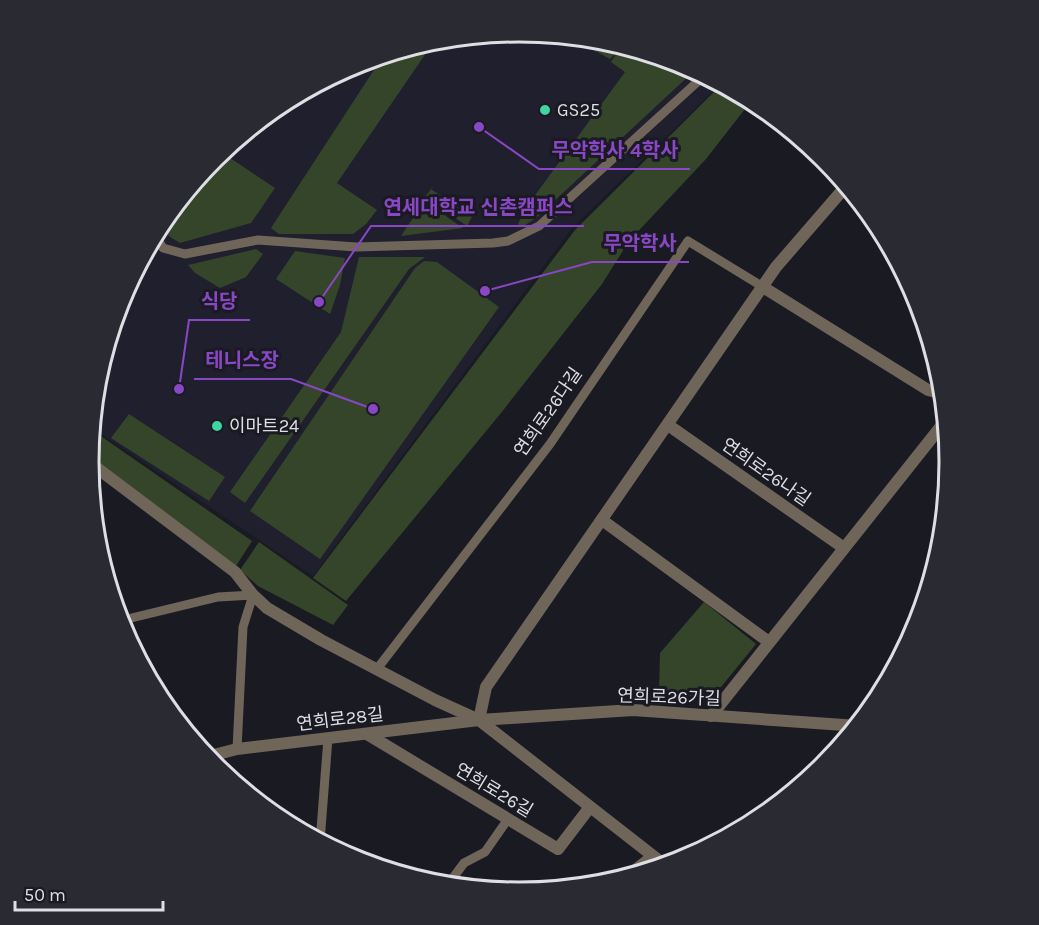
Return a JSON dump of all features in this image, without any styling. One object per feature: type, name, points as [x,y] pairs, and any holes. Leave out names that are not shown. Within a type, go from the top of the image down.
[{"type":"street","points":[[479,720],[486,687],[776,267],[841,192]]},
{"type":"street","points":[[763,287],[934,391]]},
{"type":"street","name":"연희로26나길","points":[[668,425],[844,548]]},
{"type":"street","points":[[711,716],[938,430]]},
{"type":"street","points":[[99,470],[235,572],[253,595],[267,608],[321,640],[479,720],[658,860]]},
{"type":"street","points":[[602,520],[769,642]]},
{"type":"street","name":"연희로26가길","points":[[479,720],[633,710],[847,725]]},
{"type":"street","name":"연희로28길","points":[[217,754],[237,749],[479,720]]},
{"type":"street","name":"연희로26길","points":[[367,734],[558,849],[590,807]]},
{"type":"lane","points":[[160,244],[163,248],[186,254],[258,240],[356,247],[508,241],[539,226],[698,82]]},
{"type":"lane","name":"연희로26다길","points":[[377,669],[550,444],[688,241],[763,287]]},
{"type":"lane","points":[[129,619],[218,597],[253,595],[243,627],[237,749]]},
{"type":"lane","points":[[321,833],[328,738]]},
{"type":"lane","points":[[453,877],[464,863],[485,852],[508,819]]},
{"type":"lane","points":[[638,866],[652,855]]},
{"type":"shaded area","points":[[520,42],[602,50],[655,64],[715,90],[572,228],[313,576],[100,433],[113,354],[131,302],[155,252],[203,185],[242,146],[309,98],[384,64],[437,50]]},
{"type":"green space","points":[[591,48],[614,53],[610,59]]},
{"type":"green space","points":[[426,52],[337,183],[377,210],[366,224],[353,234],[279,234],[271,228],[376,67]]},
{"type":"green space","points":[[617,53],[655,64],[687,77],[536,218],[522,227],[518,224],[525,209],[625,72],[611,62]]},
{"type":"green space","points":[[715,90],[746,108],[706,159],[629,241],[602,284],[501,413],[346,601],[313,578],[575,230]]},
{"type":"green space","points":[[230,158],[275,188],[251,223],[180,243],[167,233],[186,207],[203,185]]},
{"type":"green space","points":[[431,189],[472,217],[467,226],[425,197]]},
{"type":"green space","points":[[424,201],[463,228],[401,236]]},
{"type":"green space","points":[[256,249],[263,254],[246,277],[220,288],[195,273],[188,265]]},
{"type":"green space","points":[[295,251],[345,258],[340,285],[330,314],[276,279]]},
{"type":"green space","points":[[359,257],[425,257],[409,269],[245,503],[230,492],[341,332]]},
{"type":"green space","points":[[424,261],[437,262],[499,307],[320,559],[250,511],[415,268]]},
{"type":"green space","points":[[129,414],[225,477],[209,501],[111,438]]},
{"type":"green space","points":[[100,436],[252,541],[236,566],[99,465]]},
{"type":"green space","points":[[259,542],[348,605],[333,625],[258,586],[240,570]]},
{"type":"green space","points":[[704,602],[756,644],[712,698],[659,693],[660,653]]},
{"type":"place","name":"GS25","points":[[545,110]]},
{"type":"place","name":"무악학사 4학사","points":[[479,127]]},
{"type":"place","name":"무악학사","points":[[485,291]]},
{"type":"place","name":"연세대학교 신촌캠퍼스","points":[[319,302]]},
{"type":"place","name":"식당","points":[[179,389]]},
{"type":"place","name":"테니스장","points":[[373,409]]},
{"type":"place","name":"이마트24","points":[[217,426]]}]
